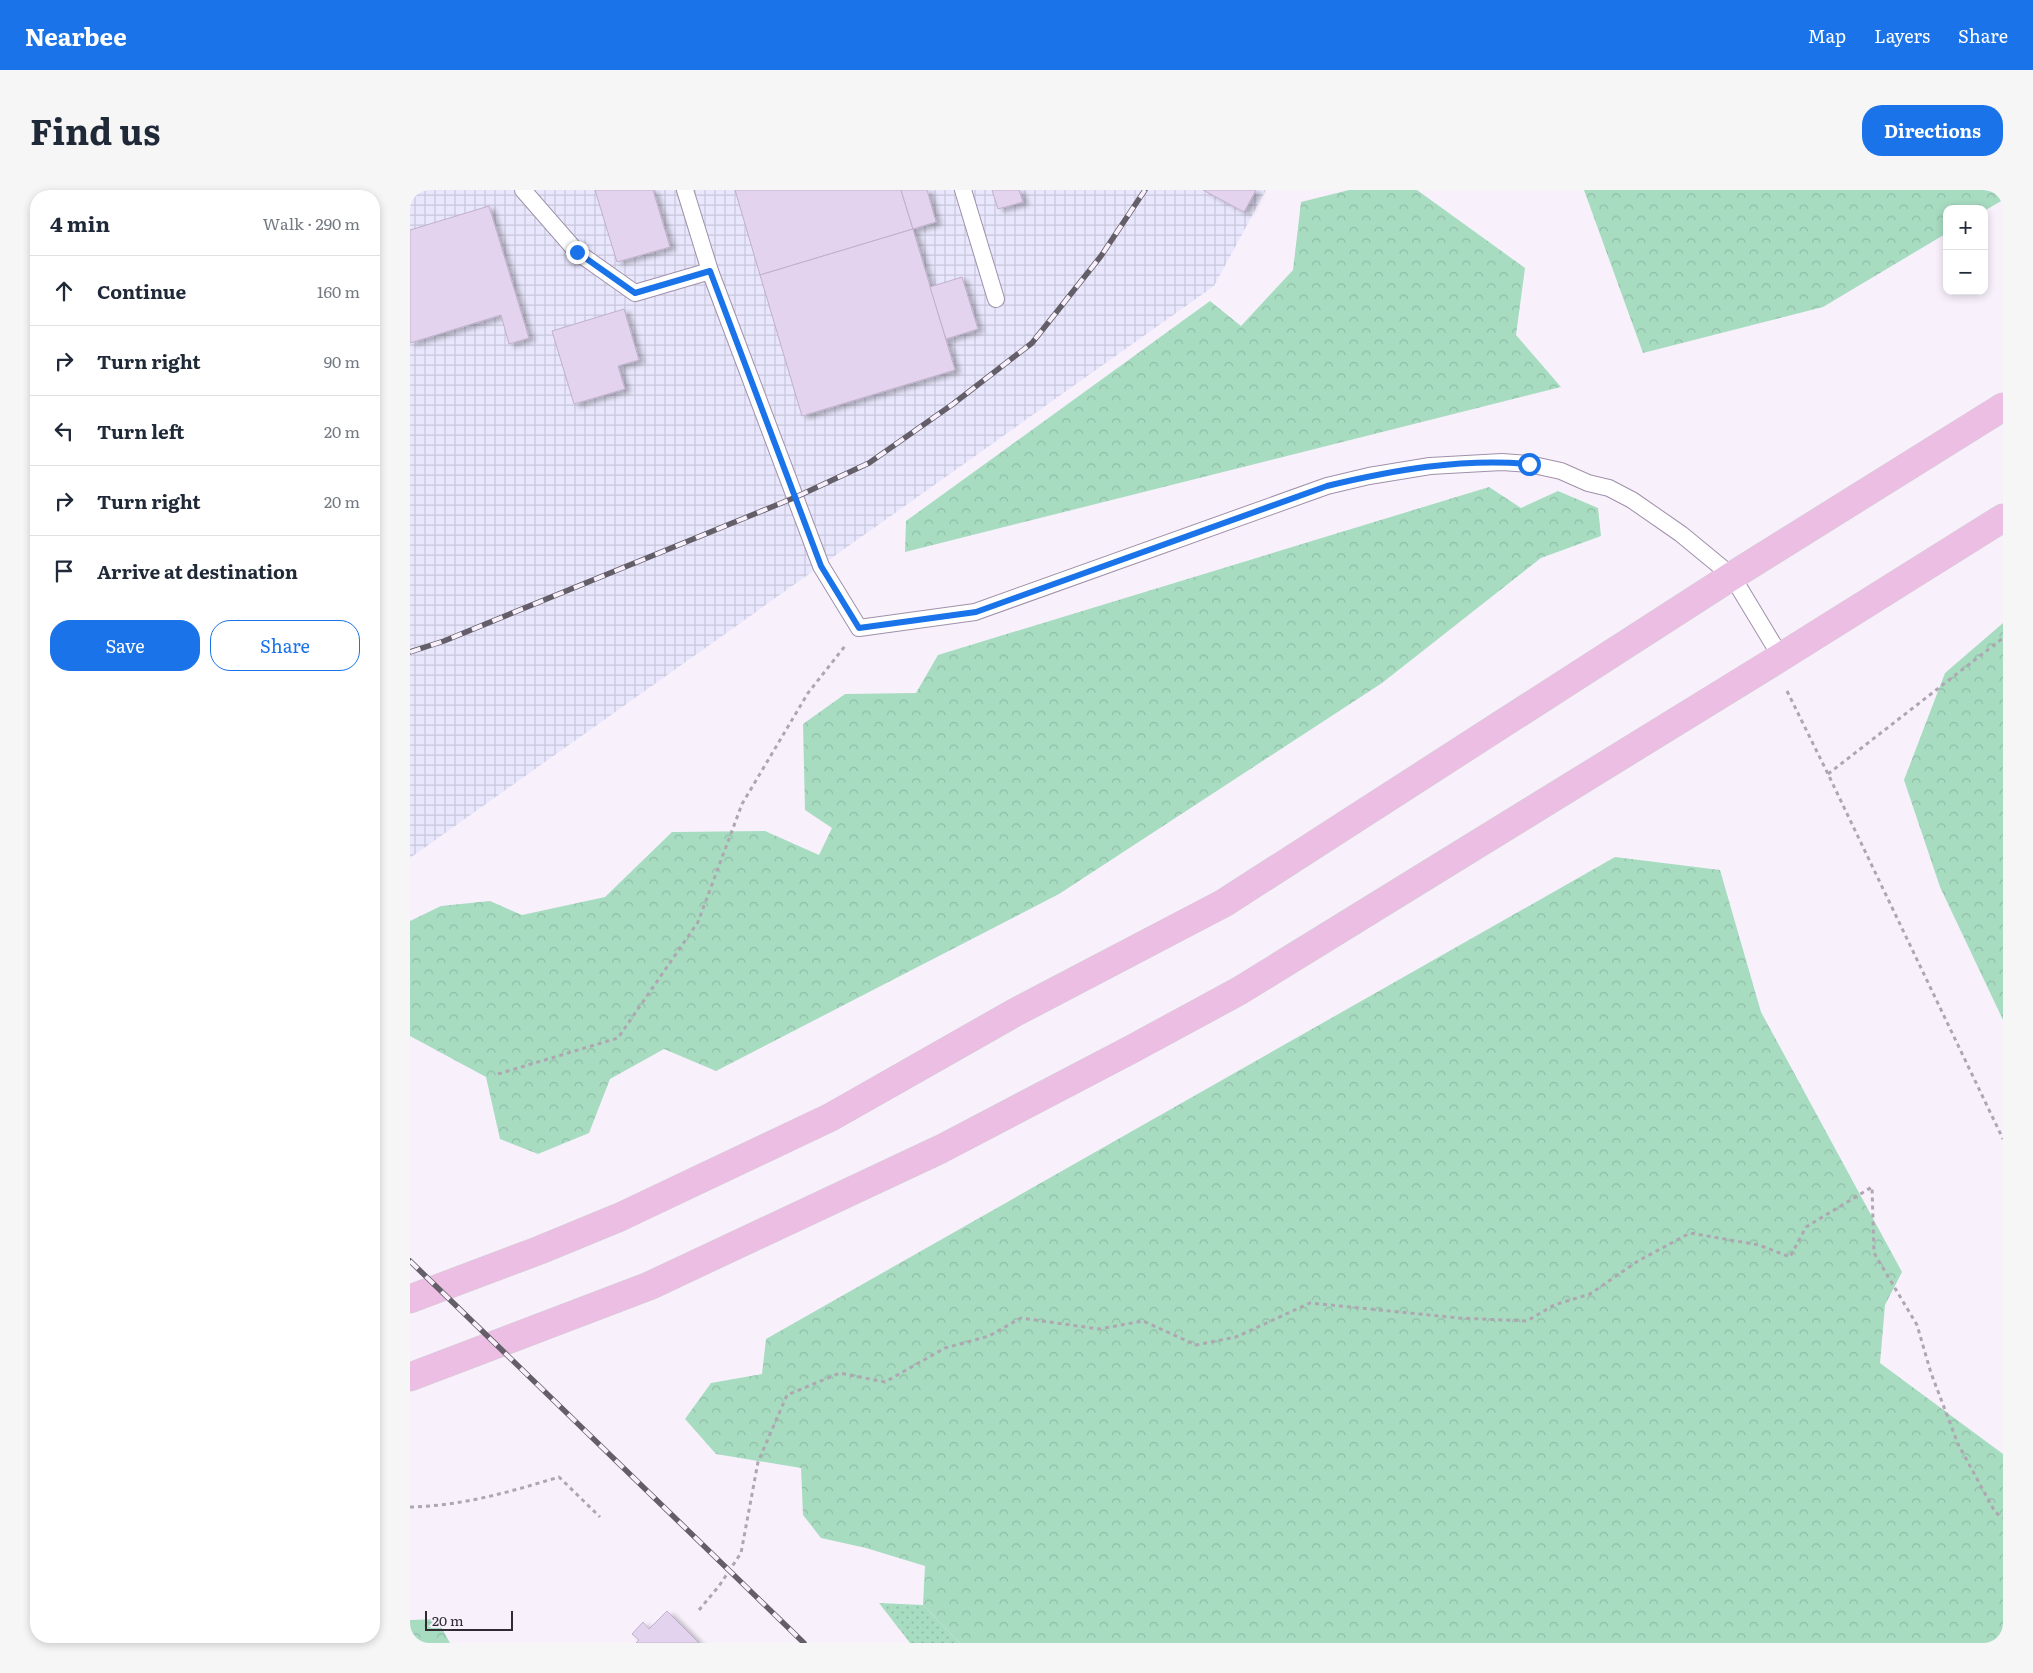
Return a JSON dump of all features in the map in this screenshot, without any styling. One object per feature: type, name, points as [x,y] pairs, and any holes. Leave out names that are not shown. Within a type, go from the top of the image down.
[{"type":"main road","points":[[410,1299],[540,1250],[620,1217],[831,1117],[1014,1013],[1224,903],[1732,576],[2003,407]]},
{"type":"main road","points":[[410,1377],[649,1286],[941,1149],[1239,991],[2003,518]]},
{"type":"lane","points":[[523,190],[577,252],[635,293],[710,271]]},
{"type":"lane","points":[[685,190],[710,271],[821,566],[859,628],[976,612],[1327,486],[1369,476],[1430,466],[1502,462],[1529,464],[1561,471],[1588,483],[1609,488],[1632,500],[1681,534],[1732,576],[1781,657]]},
{"type":"lane","points":[[964,190],[996,298]]},
{"type":"path","points":[[498,1074],[618,1038],[698,922],[742,804],[808,693],[859,628]]},
{"type":"path","points":[[1828,774],[2003,638]]},
{"type":"path","points":[[1787,691],[2003,1139]]},
{"type":"path","points":[[699,1610],[719,1586],[741,1553],[758,1462],[787,1395],[840,1373],[885,1382],[945,1348],[989,1336],[1021,1318],[1099,1329],[1143,1321],[1196,1345],[1236,1337],[1310,1303],[1459,1318],[1526,1321],[1554,1305],[1590,1294],[1638,1261],[1690,1233],[1759,1245],[1790,1257],[1806,1227],[1872,1187],[1874,1253],[1917,1324],[1931,1373],[1958,1444],[1995,1512],[2003,1518]]},
{"type":"path","points":[[410,1507],[455,1504],[520,1489],[559,1477],[600,1517]]},
{"type":"shaded area","points":[[410,190],[1266,190],[1214,286],[410,858]]},
{"type":"green space","points":[[1349,190],[1417,190],[1525,268],[1516,335],[1561,387],[905,552],[906,521],[1210,301],[1241,326],[1293,270],[1301,202]]},
{"type":"green space","points":[[1584,190],[2003,190],[2003,200],[1988,209],[1988,205],[1943,205],[1943,235],[1823,307],[1643,353]]},
{"type":"green space","points":[[1489,487],[1521,508],[1558,491],[1598,508],[1601,536],[1541,558],[1382,683],[1059,894],[716,1071],[664,1049],[610,1079],[589,1133],[538,1154],[500,1139],[486,1077],[410,1036],[410,921],[441,906],[490,901],[522,915],[605,897],[672,832],[765,831],[819,855],[832,828],[805,810],[803,724],[845,694],[916,693],[938,655]]},
{"type":"green space","points":[[2003,623],[2003,1020],[1940,887],[1904,780],[1945,673]]},
{"type":"green space","points":[[1615,857],[1720,870],[1761,1012],[1902,1272],[1885,1305],[1880,1363],[2003,1454],[2003,1643],[960,1643],[923,1605],[925,1566],[866,1548],[821,1538],[803,1515],[801,1468],[716,1454],[685,1419],[711,1383],[762,1374],[766,1339]]},
{"type":"green space","points":[[879,1603],[923,1605],[960,1643],[910,1643]]},
{"type":"green space","points":[[437,1619],[450,1643],[410,1643],[410,1620]]},
{"type":"building","points":[[595,190],[653,190],[670,247],[617,262]]},
{"type":"building","points":[[735,190],[901,190],[913,229],[760,275]]},
{"type":"building","points":[[901,190],[927,190],[936,222],[913,229]]},
{"type":"building","points":[[992,190],[1019,190],[1023,202],[998,209]]},
{"type":"building","points":[[1203,190],[1256,190],[1244,212]]},
{"type":"building","points":[[489,206],[529,338],[509,344],[501,315],[410,343],[410,230]]},
{"type":"building","points":[[913,229],[955,370],[802,416],[760,275]]},
{"type":"building","points":[[962,277],[978,329],[946,339],[930,287]]},
{"type":"building","points":[[624,309],[639,360],[618,366],[625,389],[574,404],[552,331]]},
{"type":"building","points":[[667,1611],[699,1643],[636,1643],[639,1640],[632,1634],[643,1622],[649,1629]]},
{"type":"railway","points":[[410,652],[444,641],[796,497],[869,463],[953,404],[1032,343],[1101,256],[1145,190]]},
{"type":"railway","points":[[410,1261],[804,1643]]},
{"type":"route","points":[[577,252],[635,293],[710,271],[821,566],[859,628],[976,612],[1327,486],[1369,476],[1430,466],[1502,462],[1529,464]]}]
